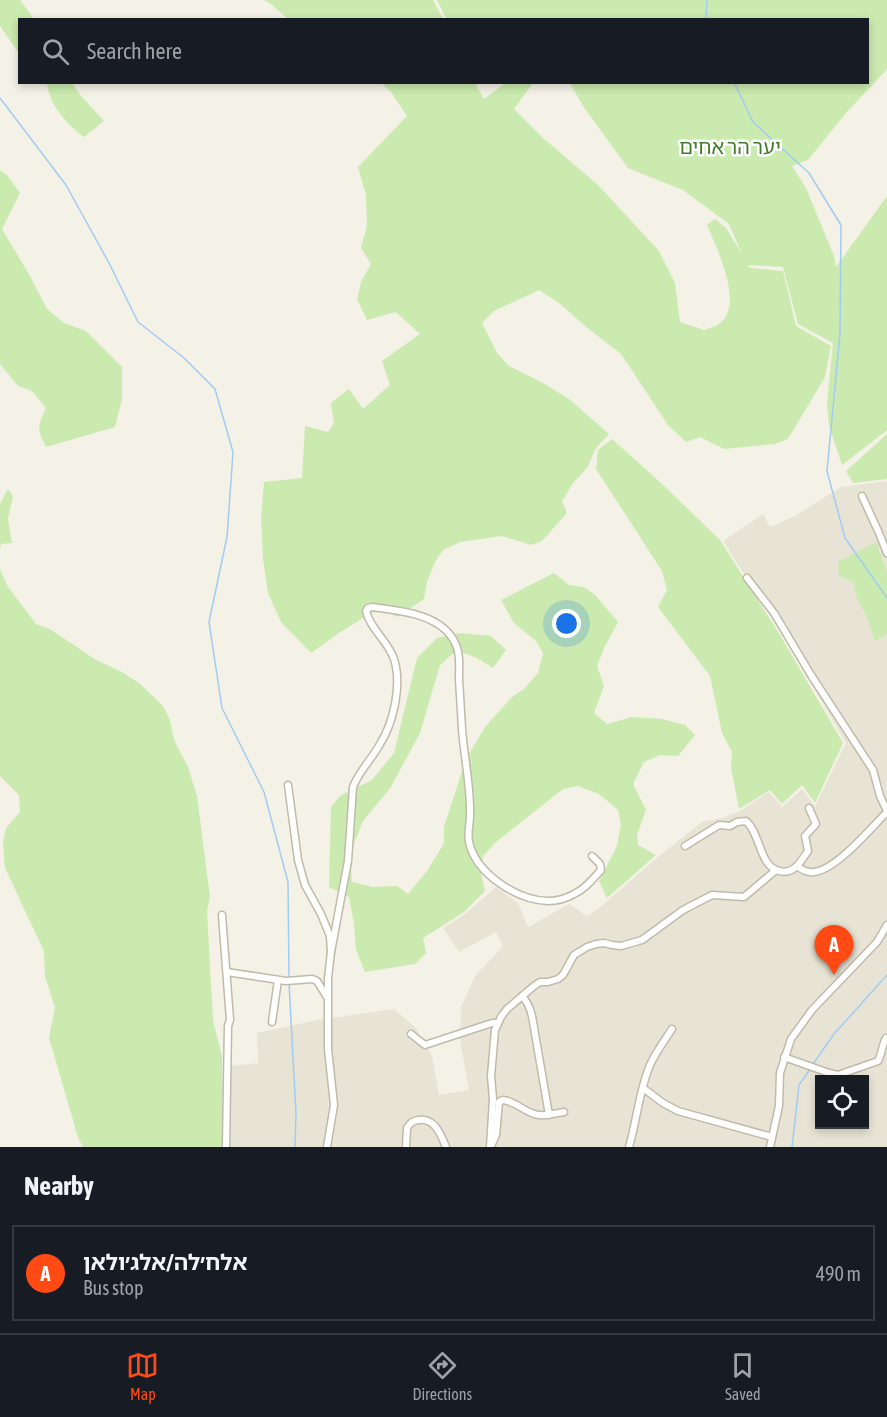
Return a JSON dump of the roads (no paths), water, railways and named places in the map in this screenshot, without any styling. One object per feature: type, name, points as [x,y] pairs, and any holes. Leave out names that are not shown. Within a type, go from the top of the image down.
[{"type":"street","points":[[862,496],[887,554]]},
{"type":"street","points":[[747,578],[774,613],[873,770],[887,812],[843,856],[829,866],[815,872],[804,872],[797,866]]},
{"type":"street","points":[[327,1147],[334,1105],[328,1049],[328,978],[348,861],[353,787],[389,728],[395,706],[394,660],[391,651],[367,618],[368,608],[401,611],[430,620],[444,628],[455,642],[460,659],[462,729],[469,779],[471,812],[469,842],[473,853],[486,870],[503,886],[515,892],[550,901],[575,894],[592,880],[601,870],[600,864],[592,856]]},
{"type":"street","points":[[288,785],[298,860],[305,885],[330,936],[331,952]]},
{"type":"street","points":[[686,846],[719,825],[730,826],[746,821],[771,869],[790,871],[797,866],[808,851],[805,836],[816,824],[810,808]]},
{"type":"street","points":[[490,1147],[493,1099],[491,1077],[495,1030],[507,1009],[540,982],[558,979],[563,975],[574,956],[587,947],[604,943],[621,946],[642,940],[683,910],[712,895],[744,897],[776,870]]},
{"type":"street","points":[[222,915],[230,1020],[228,1026],[226,1147]]},
{"type":"street","points":[[770,1147],[779,1106],[780,1073],[791,1039],[812,1010],[877,942],[887,925]]},
{"type":"street","points":[[227,972],[285,981],[312,979],[317,981],[328,1000]]},
{"type":"street","points":[[272,1022],[278,980]]},
{"type":"street","points":[[522,996],[530,1006],[549,1115]]},
{"type":"street","points":[[411,1034],[422,1044],[429,1045],[492,1023],[498,1023]]},
{"type":"street","points":[[628,1147],[650,1065],[672,1029]]},
{"type":"street","points":[[784,1057],[829,1074],[838,1075],[878,1061],[886,1038]]},
{"type":"street","points":[[643,1088],[678,1111],[772,1137]]},
{"type":"street","points":[[490,1147],[496,1135],[499,1102],[502,1100],[513,1102],[541,1116],[564,1112]]},
{"type":"street","points":[[406,1147],[407,1128],[414,1120],[420,1119],[435,1125],[446,1147]]},
{"type":"waterway","points":[[706,18],[707,0]]},
{"type":"waterway","points":[[735,84],[753,122],[809,173],[841,225],[840,334],[827,471],[845,538],[887,598]]},
{"type":"waterway","points":[[0,98],[66,185],[138,322],[184,358],[215,389],[233,452],[227,537],[209,622],[222,708],[264,792],[288,882],[289,978]]},
{"type":"waterway","points":[[813,1064],[834,1034],[887,975]]},
{"type":"waterway","points":[[289,983],[296,1113],[295,1147]]},
{"type":"waterway","points":[[792,1147],[799,1085],[811,1068]]},
{"type":"place","name":"אלח׳לה/אלג׳ולאן","points":[[834,975]]},
{"type":"park label","name":"יער הר אחים","points":[[730,146]]}]
